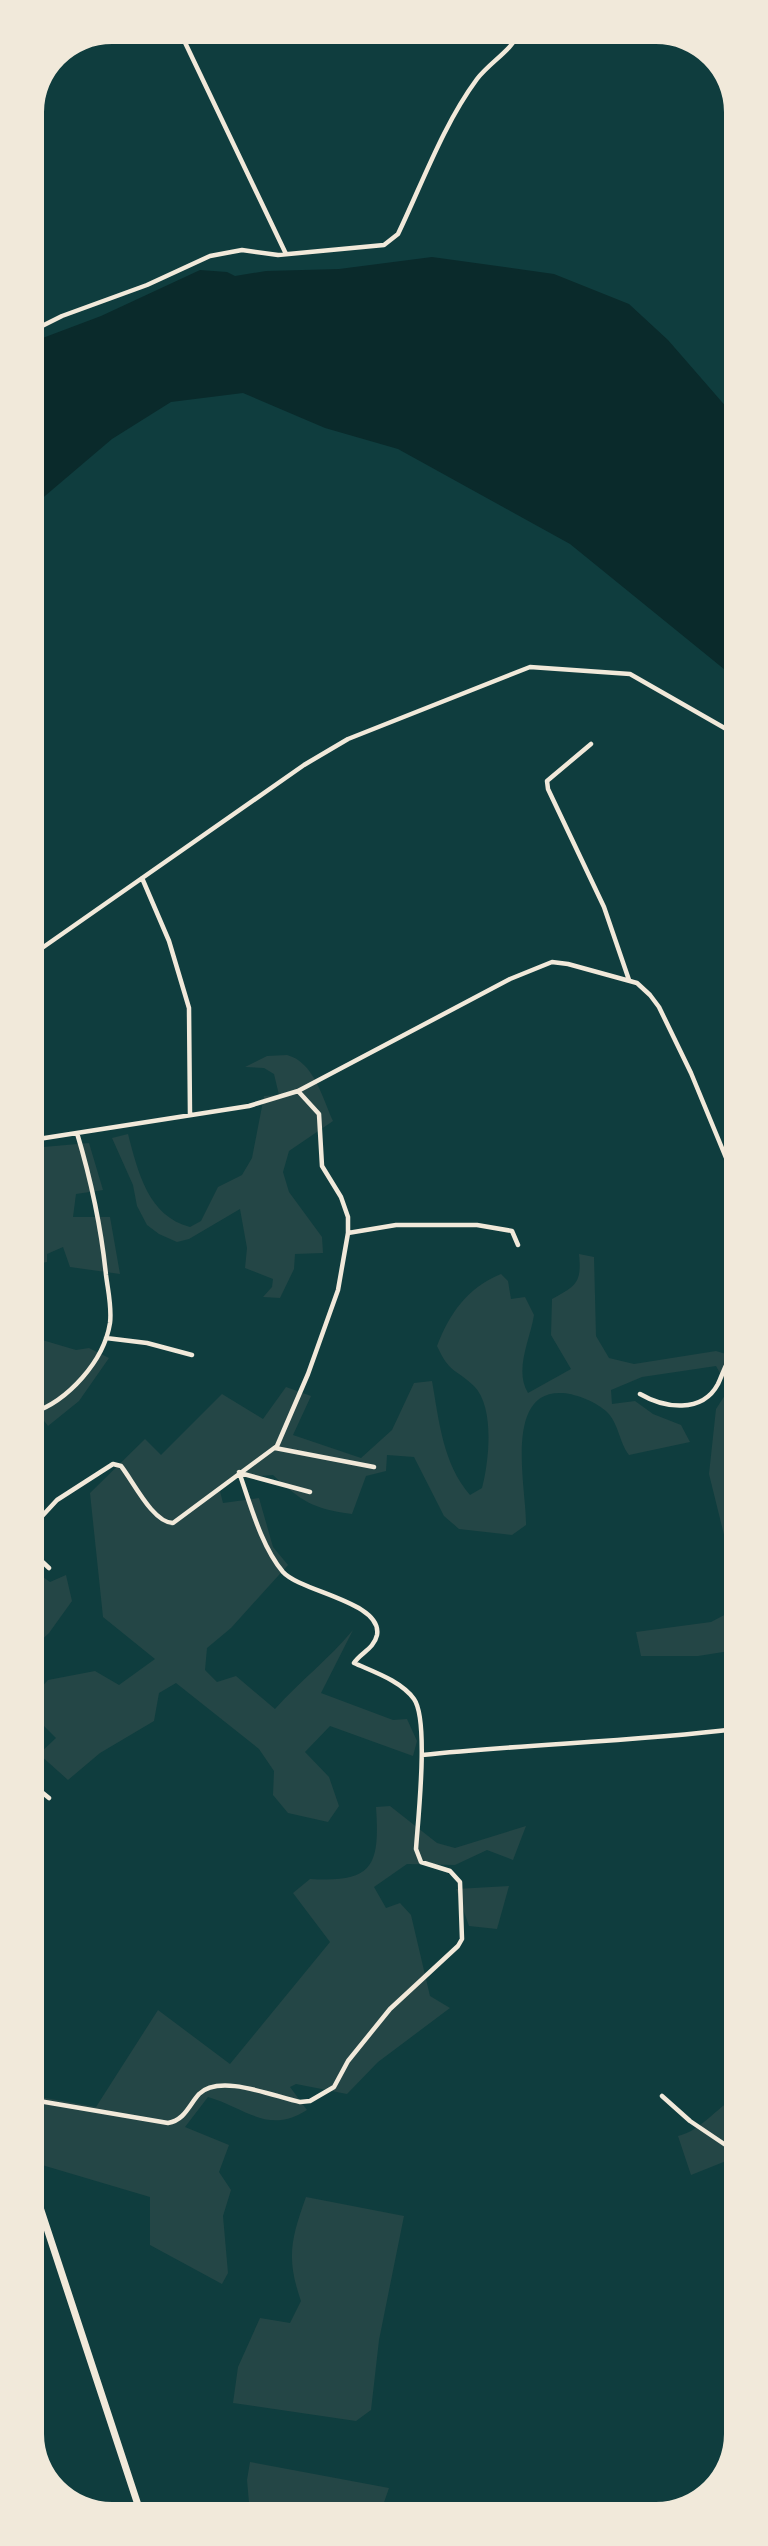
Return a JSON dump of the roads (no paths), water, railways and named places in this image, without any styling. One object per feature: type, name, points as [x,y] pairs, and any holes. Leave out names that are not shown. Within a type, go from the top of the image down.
[{"type":"highway","points":[[44,2222],[137,2502]]},
{"type":"street","points":[[186,44],[286,254]]},
{"type":"street","points":[[44,326],[225,251],[286,254],[384,245],[391,242],[398,234],[462,103],[477,79],[513,44]]},
{"type":"street","points":[[44,947],[303,765],[348,739],[530,667],[630,674],[724,728]]},
{"type":"street","points":[[591,744],[553,773],[547,781],[548,789],[604,907],[629,980]]},
{"type":"street","points":[[142,878],[169,941],[189,1008],[190,1115]]},
{"type":"street","points":[[44,1138],[267,1102],[298,1091],[543,964],[568,964],[637,983],[650,995],[672,1032],[724,1154]]},
{"type":"street","points":[[44,1515],[57,1500],[108,1465],[121,1466],[154,1511],[170,1524],[274,1448],[288,1424],[338,1290],[348,1233],[345,1205],[320,1157],[319,1114],[298,1091]]},
{"type":"street","points":[[44,1407],[76,1382],[92,1365],[106,1338],[110,1314],[100,1221],[77,1133]]},
{"type":"street","points":[[348,1233],[396,1225],[477,1225],[512,1231],[518,1245]]},
{"type":"street","points":[[106,1338],[154,1345],[192,1355]]},
{"type":"street","points":[[640,1394],[662,1404],[688,1406],[714,1389],[724,1365]]},
{"type":"street","points":[[274,1448],[374,1467]]},
{"type":"street","points":[[239,1472],[310,1492]]},
{"type":"street","points":[[44,2102],[168,2123],[180,2118],[200,2094],[213,2087],[238,2086],[300,2102],[310,2101],[334,2087],[356,2050],[390,2009],[458,1947],[462,1940],[460,1882],[450,1871],[421,1862],[418,1858],[424,1730],[415,1700],[404,1688],[354,1662],[372,1647],[377,1636],[373,1619],[364,1610],[284,1574],[268,1547],[239,1472]]},
{"type":"street","points":[[44,1563],[50,1568]]},
{"type":"street","points":[[422,1755],[551,1743],[657,1739],[724,1731]]},
{"type":"street","points":[[44,1794],[49,1798]]},
{"type":"street","points":[[662,2096],[690,2121],[724,2144]]}]
